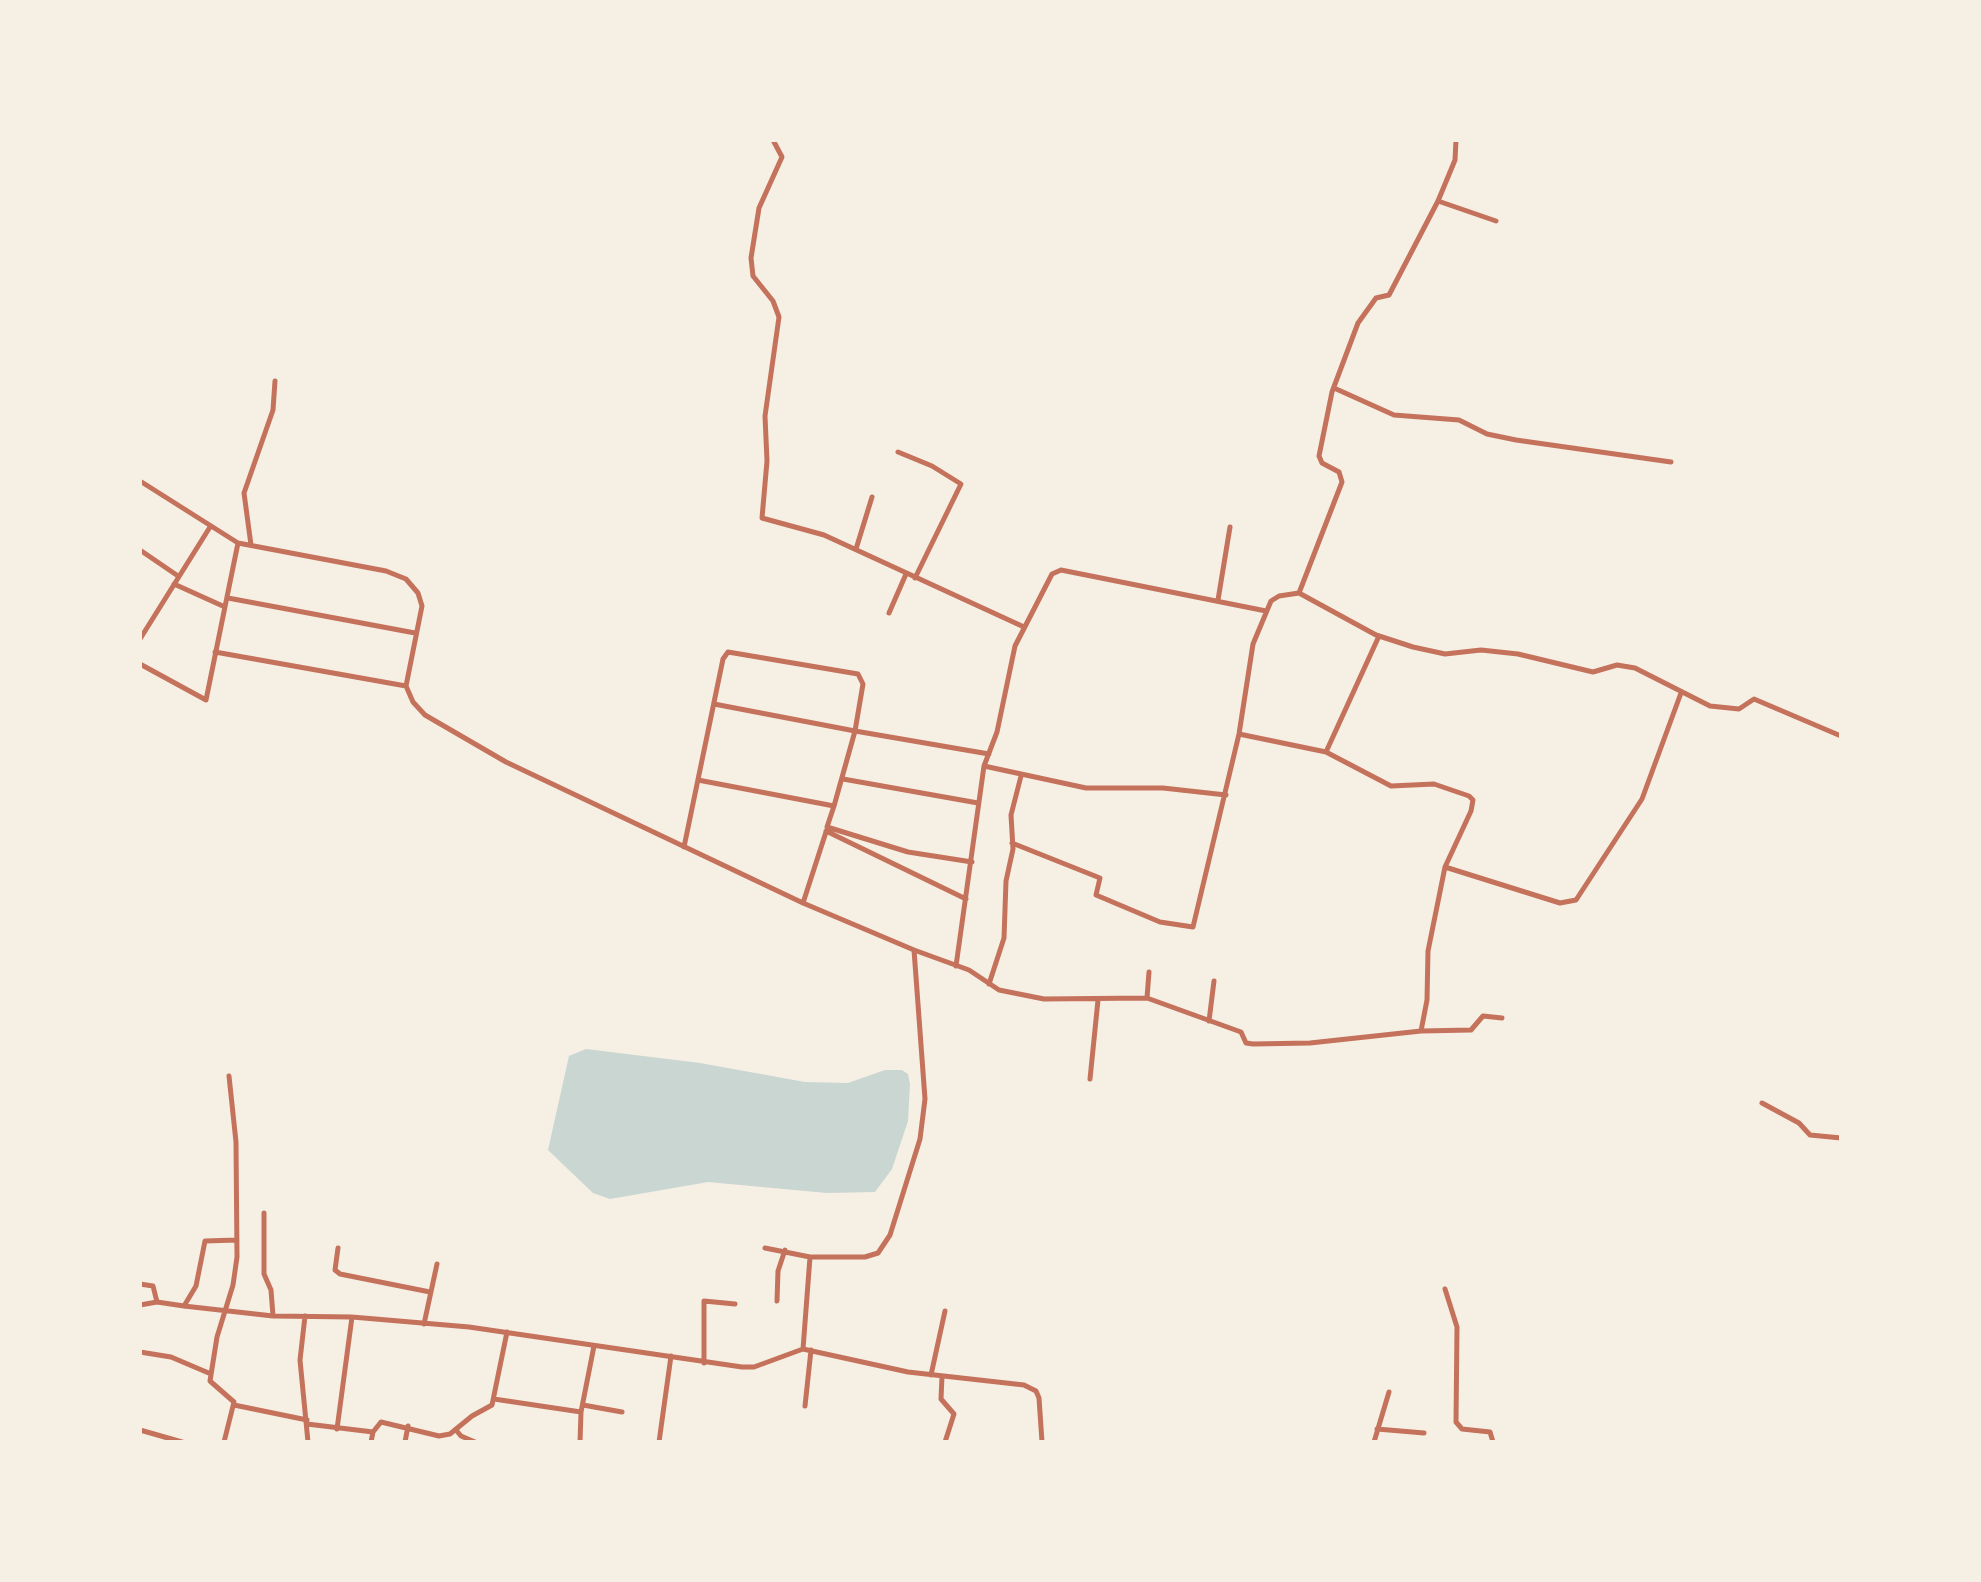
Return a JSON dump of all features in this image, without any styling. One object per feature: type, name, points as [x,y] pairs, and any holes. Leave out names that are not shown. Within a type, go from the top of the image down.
[{"type":"street","points":[[773,140],[782,157],[759,208],[751,258],[753,276],[773,301],[779,317],[765,416],[767,461],[761,515],[765,520],[824,535],[1024,627]]},
{"type":"street","points":[[1299,593],[1342,482],[1337,469],[1322,463],[1319,456],[1334,388],[1358,323],[1376,298],[1389,295],[1438,201],[1455,160],[1456,140]]},
{"type":"street","points":[[1438,201],[1496,221]]},
{"type":"street","points":[[251,545],[244,493],[273,410],[275,381]]},
{"type":"street","points":[[1334,388],[1394,415],[1459,420],[1487,434],[1516,440],[1671,462]]},
{"type":"street","points":[[898,452],[932,466],[961,484],[915,578]]},
{"type":"street","points":[[140,481],[238,543],[386,571],[406,579],[421,599],[406,686],[416,706],[451,732],[803,903],[956,966],[1018,996],[1098,1000],[1147,998],[1241,1032],[1246,1043],[1253,1044],[1323,1042],[1421,1031],[1471,1030],[1483,1016],[1502,1018]]},
{"type":"street","points":[[856,549],[872,497]]},
{"type":"street","points":[[140,639],[210,527]]},
{"type":"street","points":[[1218,600],[1230,527]]},
{"type":"street","points":[[140,664],[206,700],[238,543]]},
{"type":"street","points":[[140,550],[178,576]]},
{"type":"street","points":[[956,966],[984,766],[997,732],[1015,646],[1050,577],[1061,570],[1266,611]]},
{"type":"street","points":[[889,613],[906,574]]},
{"type":"street","points":[[174,584],[225,607]]},
{"type":"street","points":[[1012,843],[1100,878],[1096,895],[1160,922],[1193,927],[1239,734],[1248,662],[1274,597],[1299,593],[1323,609],[1379,636],[1430,651],[1457,654],[1481,650],[1518,654],[1593,672],[1617,665],[1710,706],[1739,709],[1754,699],[1841,736]]},
{"type":"street","points":[[228,598],[415,633]]},
{"type":"street","points":[[1326,752],[1379,636]]},
{"type":"street","points":[[684,847],[723,659],[733,650],[852,672],[861,678],[863,684],[855,731],[843,779],[803,903]]},
{"type":"street","points":[[215,652],[406,686]]},
{"type":"street","points":[[1445,867],[1560,903],[1576,900],[1642,799],[1681,693]]},
{"type":"street","points":[[714,704],[989,754]]},
{"type":"street","points":[[1239,734],[1326,752],[1391,786],[1434,784],[1473,800],[1445,867],[1429,942],[1427,1000],[1421,1031]]},
{"type":"street","points":[[984,766],[1086,788],[1163,788],[1226,795]]},
{"type":"street","points":[[989,984],[1004,938],[1006,881],[1012,843],[1011,815],[1021,776]]},
{"type":"street","points":[[843,779],[978,803]]},
{"type":"street","points":[[698,780],[834,806]]},
{"type":"street","points":[[826,829],[908,852],[972,862]]},
{"type":"street","points":[[826,829],[966,899]]},
{"type":"street","points":[[765,1248],[810,1257],[865,1257],[878,1253],[890,1235],[920,1139],[925,1099],[914,950]]},
{"type":"street","points":[[1147,998],[1149,972]]},
{"type":"street","points":[[1209,1021],[1214,981]]},
{"type":"street","points":[[1090,1079],[1098,1000]]},
{"type":"street","points":[[224,1442],[234,1405],[231,1397],[211,1385],[211,1374],[236,1269],[236,1142],[229,1076]]},
{"type":"street","points":[[1762,1103],[1799,1123],[1810,1135],[1841,1138]]},
{"type":"street","points":[[264,1213],[264,1274],[271,1290],[273,1316]]},
{"type":"street","points":[[184,1306],[196,1286],[205,1241],[237,1240]]},
{"type":"street","points":[[338,1248],[335,1270],[340,1274],[430,1292]]},
{"type":"street","points":[[777,1301],[778,1271],[785,1250]]},
{"type":"street","points":[[803,1349],[810,1257]]},
{"type":"street","points":[[424,1324],[437,1264]]},
{"type":"street","points":[[140,1284],[153,1286],[157,1302]]},
{"type":"street","points":[[1445,1289],[1457,1327],[1456,1422],[1462,1429],[1490,1432],[1493,1442]]},
{"type":"street","points":[[704,1363],[704,1301],[735,1304]]},
{"type":"street","points":[[140,1305],[157,1302],[273,1316],[352,1317],[507,1332],[704,1363],[754,1367],[803,1349],[811,1350],[931,1375],[1031,1388],[1039,1398],[1041,1441]]},
{"type":"street","points":[[931,1375],[945,1311]]},
{"type":"street","points":[[305,1316],[300,1360],[308,1442]]},
{"type":"street","points":[[337,1429],[352,1317]]},
{"type":"street","points":[[371,1442],[373,1432],[381,1422],[443,1436],[492,1405],[507,1332]]},
{"type":"street","points":[[580,1442],[582,1409],[594,1346]]},
{"type":"street","points":[[805,1406],[811,1350]]},
{"type":"street","points":[[140,1352],[171,1357],[211,1374]]},
{"type":"street","points":[[659,1442],[671,1356]]},
{"type":"street","points":[[942,1376],[941,1399],[954,1414],[945,1442]]},
{"type":"street","points":[[1374,1442],[1389,1392]]},
{"type":"street","points":[[494,1399],[622,1412]]},
{"type":"street","points":[[234,1405],[337,1429],[373,1432]]},
{"type":"street","points":[[405,1442],[408,1426]]},
{"type":"street","points":[[1377,1429],[1424,1433]]},
{"type":"street","points":[[140,1430],[182,1442]]},
{"type":"street","points":[[456,1430],[461,1436],[475,1442]]},
{"type":"shaded area","points":[[586,1049],[700,1063],[805,1082],[848,1083],[885,1070],[902,1070],[908,1074],[910,1084],[908,1121],[892,1169],[875,1192],[827,1193],[708,1182],[610,1199],[593,1193],[548,1150],[569,1056]]}]
